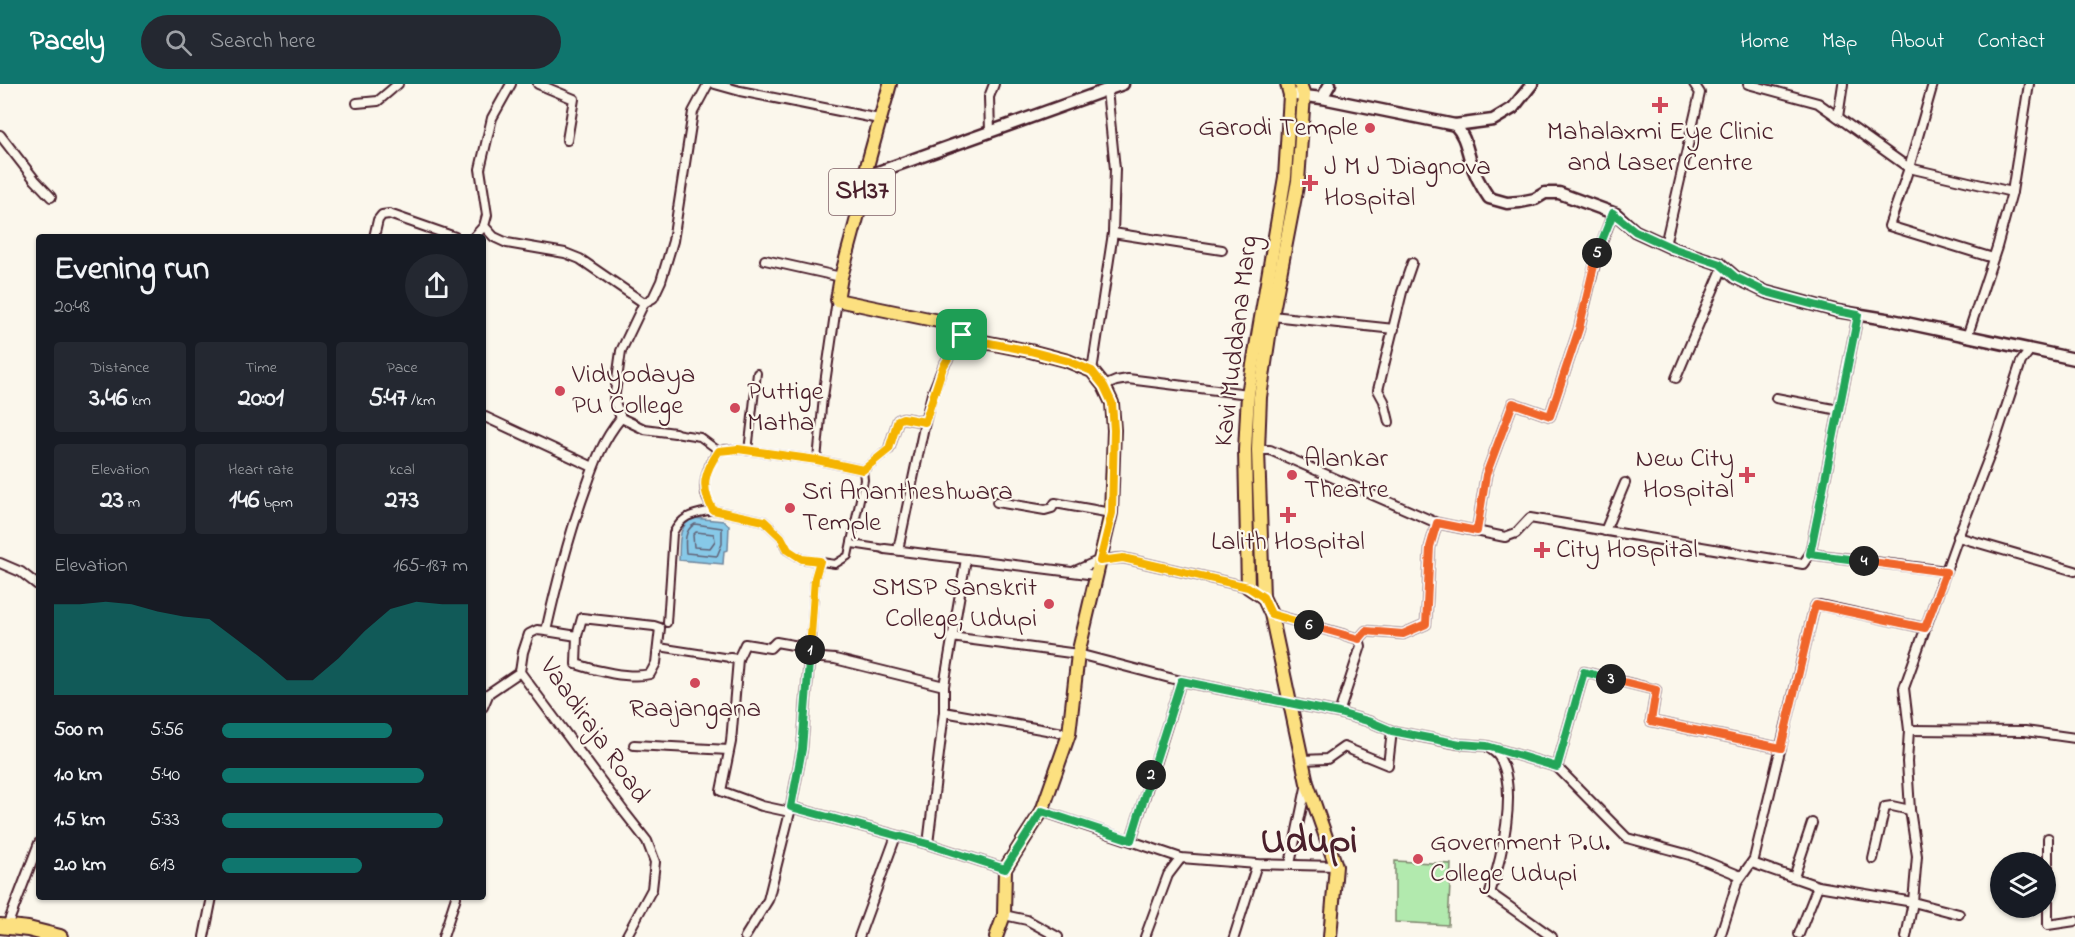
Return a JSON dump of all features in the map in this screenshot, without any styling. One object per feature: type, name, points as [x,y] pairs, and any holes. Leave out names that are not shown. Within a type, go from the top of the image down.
[{"type":"highway","points":[[3,926],[27,933],[60,937]]},
{"type":"main road","name":"SH37","points":[[837,300],[860,207],[864,177],[890,84]]},
{"type":"main road","name":"Kavi Muddana Marg","points":[[1248,587],[1245,450],[1248,394],[1285,177],[1288,89]]},
{"type":"main road","name":"Kavi Muddana Marg","points":[[1302,90],[1298,181],[1272,316],[1260,397],[1258,450],[1263,597],[1271,614],[1307,783],[1336,866]]},
{"type":"main road","points":[[837,300],[948,323],[956,326],[962,335],[969,339],[1068,361],[1092,371],[1104,386],[1112,403],[1114,430],[1112,513],[1078,654],[1069,734],[1042,811],[1005,869],[1004,915],[996,937]]},
{"type":"main road","points":[[1248,587],[1263,597]]},
{"type":"main road","points":[[1330,937],[1336,866]]},
{"type":"street","points":[[357,103],[378,101],[398,84]]},
{"type":"street","points":[[477,234],[484,226],[487,215],[480,169],[492,118],[511,84]]},
{"type":"street","points":[[538,84],[573,99],[567,140]]},
{"type":"street","points":[[708,84],[693,112],[673,241],[661,281],[653,298],[644,303],[621,351],[614,400],[621,418],[644,429],[700,437],[719,451],[738,449],[817,460],[863,470]]},
{"type":"street","points":[[715,84],[740,92],[879,119]]},
{"type":"street","points":[[990,132],[988,97],[994,84]]},
{"type":"street","points":[[864,177],[1123,84]]},
{"type":"street","points":[[1322,98],[1330,84]]},
{"type":"street","points":[[1288,89],[1302,90],[1322,98],[1455,125],[1492,120],[1513,108],[1532,84]]},
{"type":"street","points":[[1665,245],[1700,93],[1695,84]]},
{"type":"street","points":[[1748,84],[1818,103],[1909,168],[2012,192]]},
{"type":"street","points":[[1838,117],[1843,84]]},
{"type":"street","points":[[1933,84],[1909,168],[1889,226],[1993,258]]},
{"type":"street","points":[[1967,337],[2012,192],[2029,84]]},
{"type":"street","points":[[1092,371],[1113,233],[1115,169],[1107,90]]},
{"type":"street","points":[[1455,125],[1464,134],[1479,183],[1489,198],[1508,203],[1535,199],[1545,193],[1559,193],[1613,213],[1635,231],[1723,267],[1735,277],[1766,292],[1837,311],[1892,320],[2075,359]]},
{"type":"street","points":[[0,135],[51,197]]},
{"type":"street","points":[[1477,531],[1486,475],[1513,403],[1550,416],[1579,329],[1596,255],[1613,213]]},
{"type":"street","points":[[375,234],[378,220],[382,215],[389,214],[446,234]]},
{"type":"street","points":[[484,226],[494,237],[507,243],[565,253],[580,259],[644,303]]},
{"type":"street","points":[[1113,233],[1222,250]]},
{"type":"street","points":[[765,260],[841,278]]},
{"type":"street","points":[[1389,422],[1384,401],[1378,390],[1402,292],[1412,263]]},
{"type":"street","points":[[1676,378],[1723,267]]},
{"type":"street","points":[[817,460],[823,397],[837,300]]},
{"type":"street","points":[[1258,450],[1270,450],[1437,523],[1505,537],[1516,533],[1530,518],[1803,564],[1810,554],[1858,315]]},
{"type":"street","points":[[1272,316],[1394,329]]},
{"type":"street","points":[[898,550],[925,422],[943,367],[962,335]]},
{"type":"street","points":[[1906,937],[1913,902],[1917,856],[1910,810],[1907,762],[1909,730],[1904,688],[1958,537],[1995,444],[2021,362],[2030,350]]},
{"type":"street","points":[[748,451],[757,373]]},
{"type":"street","points":[[1104,386],[1128,379],[1248,394]]},
{"type":"street","points":[[1776,398],[1839,410]]},
{"type":"street","points":[[486,417],[593,467]]},
{"type":"street","name":"Vaadiraja Road","points":[[621,418],[610,432],[593,467],[560,567],[546,631],[537,630],[529,634],[520,672],[647,841],[655,862],[652,889],[626,937]]},
{"type":"street","points":[[863,470],[889,449],[898,420],[903,418],[925,422]]},
{"type":"street","points":[[713,510],[705,495],[706,479],[708,466],[719,451]]},
{"type":"street","points":[[667,623],[674,533],[680,521],[691,515],[713,510],[764,521],[781,537],[788,550],[802,559],[835,564],[848,556],[852,544],[864,480],[863,470]]},
{"type":"street","points":[[1605,531],[1625,483]]},
{"type":"street","points":[[997,502],[1045,510],[1052,508],[1055,503],[1112,513]]},
{"type":"street","points":[[1359,639],[1366,631],[1403,634],[1426,624],[1430,547],[1437,523]]},
{"type":"street","points":[[1958,537],[2075,571]]},
{"type":"street","points":[[852,544],[1096,575]]},
{"type":"street","points":[[1810,554],[1946,572]]},
{"type":"street","points":[[1070,572],[1100,561],[1123,558],[1248,587]]},
{"type":"street","points":[[928,844],[944,712],[944,686],[966,559]]},
{"type":"street","points":[[745,937],[768,900],[791,810],[802,749],[815,578],[820,561]]},
{"type":"street","points":[[0,563],[21,572],[36,584]]},
{"type":"street","points":[[1720,937],[1741,876],[1752,863],[1816,605],[1925,628]]},
{"type":"street","points":[[1271,614],[1359,639]]},
{"type":"street","points":[[582,618],[660,628],[659,647],[651,674],[642,676],[592,670],[576,664],[577,636],[582,618]]},
{"type":"street","points":[[546,631],[577,636]]},
{"type":"street","points":[[951,637],[1078,654],[1181,681],[1339,713],[1392,731],[1460,744],[1487,746],[1557,767],[1627,838],[1690,855],[1741,876]]},
{"type":"street","points":[[1339,713],[1361,646],[1359,639]]},
{"type":"street","points":[[944,686],[809,653],[776,642],[770,648],[745,644],[734,659],[729,750],[721,791],[762,806],[791,810],[928,844],[1005,869]]},
{"type":"street","points":[[659,647],[734,659]]},
{"type":"street","points":[[486,700],[489,693],[520,672]]},
{"type":"street","points":[[1557,767],[1584,672],[1656,690],[1651,721],[1781,748]]},
{"type":"street","points":[[1131,840],[1181,681]]},
{"type":"street","points":[[944,712],[1069,734]]},
{"type":"street","points":[[1909,730],[2025,731],[2075,738]]},
{"type":"street","points":[[1302,760],[1327,759],[1344,747],[1388,765],[1392,731]]},
{"type":"street","points":[[634,745],[729,750]]},
{"type":"street","points":[[1487,746],[1499,757],[1508,793],[1499,865],[1490,893],[1552,937]]},
{"type":"street","points":[[1290,864],[1307,783]]},
{"type":"street","points":[[1873,859],[1885,807],[1892,806],[1910,810]]},
{"type":"street","points":[[1042,811],[1181,858],[1257,864],[1336,866]]},
{"type":"street","points":[[1794,877],[1812,823]]},
{"type":"street","points":[[859,937],[896,836]]},
{"type":"street","points":[[2048,838],[2048,925],[2075,921]]},
{"type":"street","points":[[3,926],[36,850]]},
{"type":"street","points":[[1145,937],[1168,875],[1181,858]]},
{"type":"street","points":[[1752,863],[1818,886],[1913,902],[1959,914]]},
{"type":"street","points":[[1234,937],[1257,864]]},
{"type":"street","points":[[1799,934],[1818,886]]},
{"type":"street","points":[[204,937],[211,900]]},
{"type":"street","points":[[443,937],[455,900]]},
{"type":"street","points":[[1004,915],[1027,920],[1058,937]]},
{"type":"green space","points":[[1395,861],[1451,864],[1448,925],[1395,922]]},
{"type":"water","points":[[693,518],[724,521],[729,526],[728,550],[724,551],[723,564],[679,560],[682,530]]},
{"type":"place","name":"Mahalaxmi Eye Clinic and Laser Centre","points":[[1660,105]]},
{"type":"place","name":"Garodi Temple","points":[[1370,128]]},
{"type":"place","name":"J M J Diagnova Hospital","points":[[1310,183]]},
{"type":"place","name":"Vidyodaya PU College","points":[[560,391]]},
{"type":"place","name":"Puttige Matha","points":[[735,408]]},
{"type":"place","name":"Alankar Theatre","points":[[1292,475]]},
{"type":"place","name":"New City Hospital","points":[[1747,475]]},
{"type":"place","name":"Sri Anantheshwara Temple","points":[[790,508]]},
{"type":"place","name":"Lalith Hospital","points":[[1288,515]]},
{"type":"place","name":"City Hospital","points":[[1542,550]]},
{"type":"place","name":"SMSP Sanskrit College, Udupi","points":[[1049,604]]},
{"type":"place","name":"Raajangana","points":[[695,683]]},
{"type":"place","name":"Government P.U. College Udupi","points":[[1418,859]]},
{"type":"district","name":"Udupi","points":[[1309,842]]},
{"type":"route","points":[[1613,213],[1635,231],[1672,248],[1720,264],[1735,277],[1766,292],[1858,315],[1810,554],[1946,572],[1925,628],[1816,605],[1781,748],[1651,721],[1656,690],[1584,672],[1557,767],[1487,746],[1460,744],[1392,731],[1339,713],[1181,681],[1131,840],[1042,811],[1005,869],[928,844],[791,807],[802,749],[815,578],[820,561],[802,559],[788,550],[781,537],[764,521],[754,517],[713,510],[705,495],[708,466],[719,451],[725,449],[817,460],[863,470],[889,449],[898,420],[903,418],[925,422],[932,394],[943,367],[962,335],[969,339],[1068,361],[1092,371],[1104,386],[1112,403],[1114,430],[1112,513],[1100,561],[1123,558],[1248,587],[1263,597],[1271,614],[1359,639],[1366,631],[1403,634],[1426,624],[1430,547],[1437,523],[1477,531],[1486,475],[1513,403],[1550,416],[1579,329],[1596,255],[1613,213]]}]
